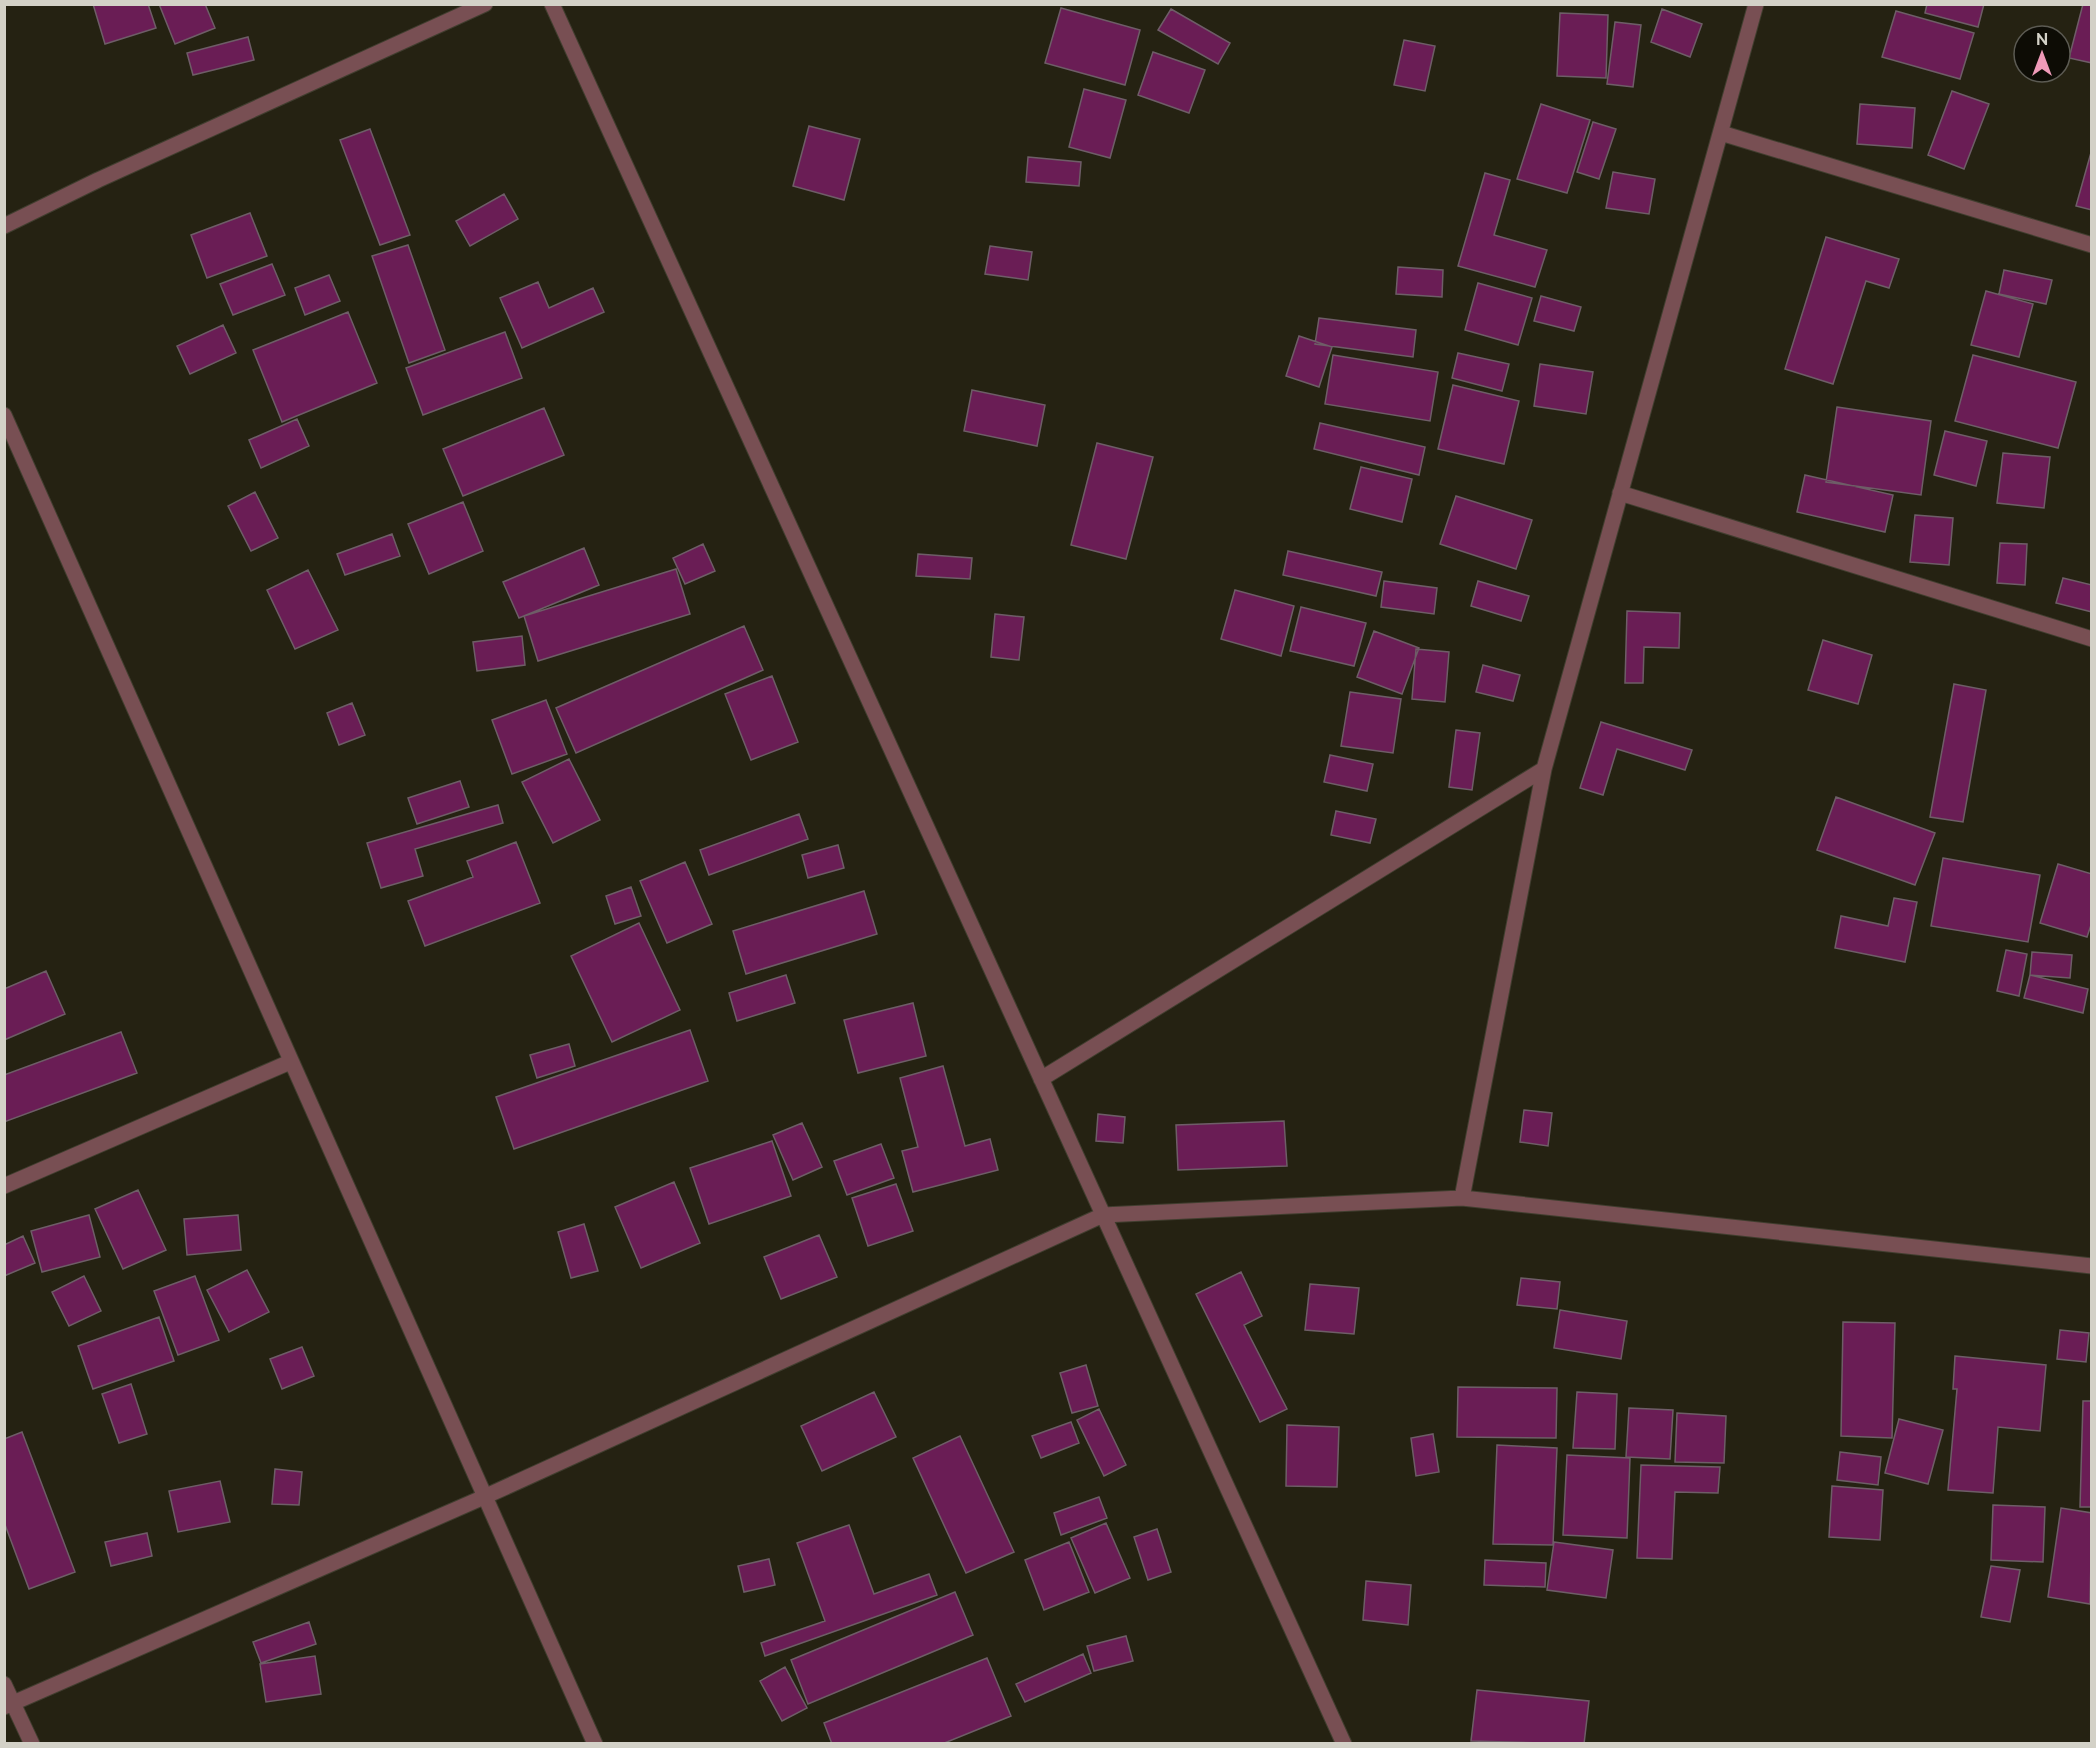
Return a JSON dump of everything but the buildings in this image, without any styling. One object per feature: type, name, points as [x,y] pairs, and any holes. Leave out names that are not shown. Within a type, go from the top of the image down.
[{"type":"street","points":[[4,226],[98,180],[485,4]]},
{"type":"street","points":[[552,4],[1344,1743]]},
{"type":"street","points":[[1462,1198],[1544,769],[1756,4]]},
{"type":"street","points":[[1721,133],[2091,245]]},
{"type":"street","points":[[4,415],[595,1743]]},
{"type":"street","points":[[1620,493],[2091,639]]},
{"type":"street","points":[[1041,1079],[1544,769]]},
{"type":"street","points":[[4,1186],[290,1062]]},
{"type":"street","points":[[9,1705],[484,1497],[1104,1215],[1462,1198],[2091,1266]]},
{"type":"street","points":[[4,1684],[9,1705],[32,1743]]}]
